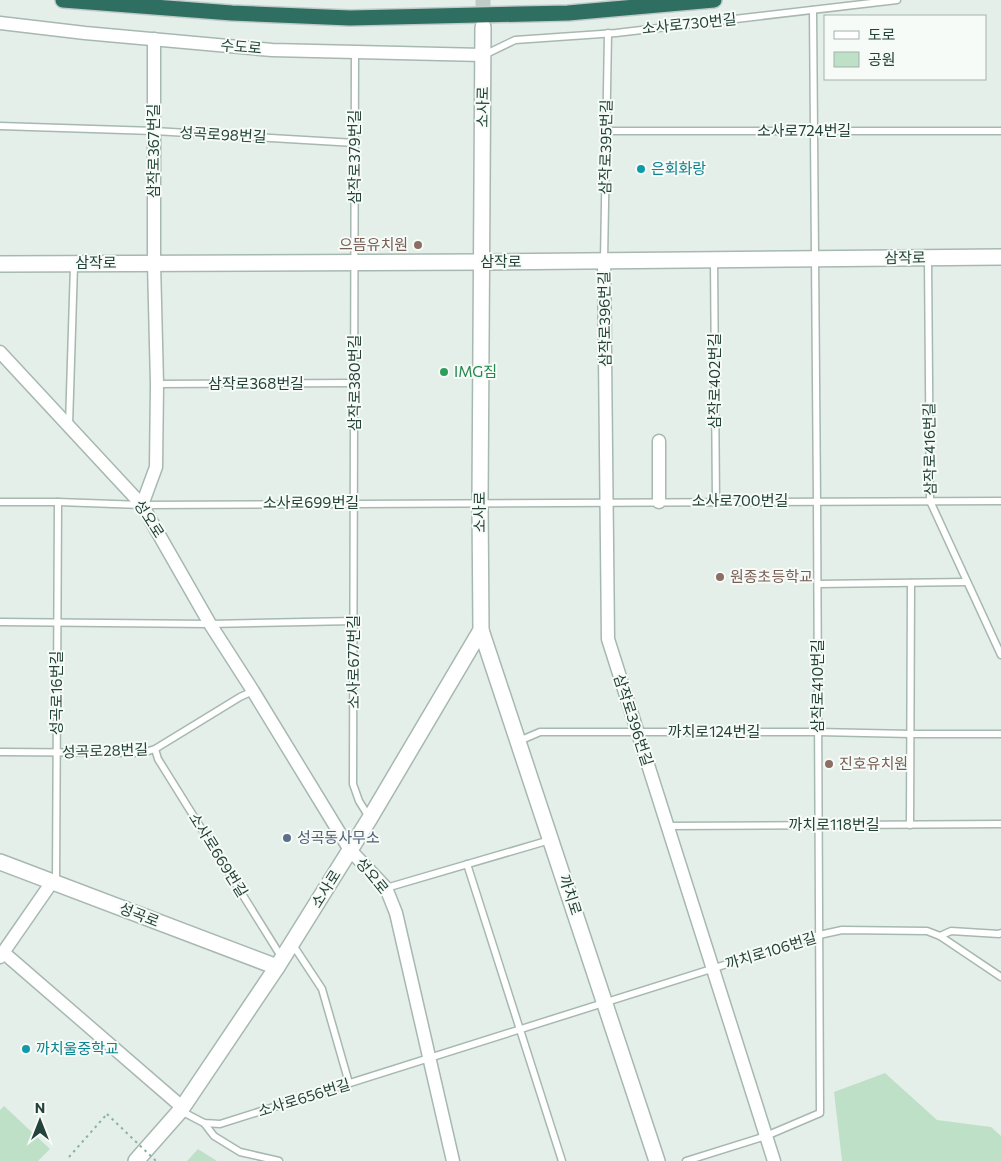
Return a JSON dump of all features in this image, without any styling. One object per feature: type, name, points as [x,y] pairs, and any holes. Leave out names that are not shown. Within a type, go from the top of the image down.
[{"type":"highway","points":[[63,0],[232,13],[350,18],[568,13],[714,0]]},
{"type":"street","name":"수도로","points":[[0,23],[154,40],[272,50],[483,55]]},
{"type":"street","name":"소사로","points":[[136,1161],[181,1109],[280,963],[370,818],[481,630],[483,27]]},
{"type":"street","name":"삼작로367번길","points":[[154,40],[154,263]]},
{"type":"street","name":"삼작로","points":[[0,264],[1001,257]]},
{"type":"street","name":"삼작로396번길","points":[[604,261],[608,639],[774,1161]]},
{"type":"street","points":[[142,505],[156,467],[157,384],[154,263]]},
{"type":"street","name":"성오로","points":[[0,352],[142,505],[210,624],[350,850],[386,888],[396,913],[453,1161]]},
{"type":"street","points":[[659,441],[659,502]]},
{"type":"street","name":"까치로","points":[[481,630],[657,1161]]},
{"type":"street","name":"성곡로","points":[[0,862],[280,963]]},
{"type":"street","points":[[54,883],[2,955],[181,1109]]},
{"type":"lane","name":"소사로730번길","points":[[483,55],[515,40],[608,33],[897,0]]},
{"type":"lane","name":"삼작로410번길","points":[[766,1136],[820,1113],[813,10]]},
{"type":"lane","name":"삼작로395번길","points":[[604,261],[608,33]]},
{"type":"lane","name":"삼작로379번길","points":[[356,52],[356,262]]},
{"type":"lane","name":"성곡로98번길","points":[[0,126],[356,143]]},
{"type":"lane","name":"소사로724번길","points":[[607,131],[1001,131]]},
{"type":"lane","name":"삼작로416번길","points":[[928,258],[930,501],[1001,655]]},
{"type":"lane","name":"삼작로402번길","points":[[714,260],[716,502]]},
{"type":"lane","name":"삼작로380번길","points":[[355,503],[356,262]]},
{"type":"lane","points":[[69,427],[74,264]]},
{"type":"lane","name":"삼작로368번길","points":[[157,384],[355,384]]},
{"type":"lane","name":"소사로700번길","points":[[480,502],[1001,501]]},
{"type":"lane","name":"소사로699번길","points":[[0,502],[142,505],[480,502]]},
{"type":"lane","name":"성곡로16번길","points":[[54,883],[57,752],[58,502]]},
{"type":"lane","name":"소사로677번길","points":[[355,503],[354,784],[359,801],[370,818]]},
{"type":"lane","points":[[818,584],[967,582]]},
{"type":"lane","points":[[910,825],[911,583]]},
{"type":"lane","points":[[0,622],[210,624],[354,621]]},
{"type":"lane","name":"성곡로28번길","points":[[0,752],[142,752],[155,750],[240,696],[253,691]]},
{"type":"lane","name":"까치로124번길","points":[[519,741],[540,732],[1001,734]]},
{"type":"lane","name":"소사로669번길","points":[[155,750],[158,759],[280,963]]},
{"type":"lane","name":"까치로118번길","points":[[667,826],[1001,824]]},
{"type":"lane","points":[[386,888],[551,839]]},
{"type":"lane","points":[[467,864],[562,1161]]},
{"type":"lane","name":"까치로106번길","points":[[520,1029],[819,935],[842,930],[927,931],[940,936],[1001,977]]},
{"type":"lane","name":"까치로106번길","points":[[940,936],[951,931],[998,934],[1001,932]]},
{"type":"lane","points":[[292,944],[322,989],[349,1083]]},
{"type":"lane","name":"소사로656번길","points":[[204,1123],[220,1124],[520,1029]]},
{"type":"lane","points":[[181,1109],[204,1123],[214,1136],[240,1152],[279,1161]]},
{"type":"lane","points":[[686,1161],[766,1136]]},
{"type":"path","points":[[69,1156],[107,1114],[156,1161]]},
{"type":"green space","points":[[885,1073],[937,1120],[991,1127],[1001,1136],[1001,1161],[842,1161],[834,1092]]},
{"type":"green space","points":[[4,1106],[50,1149],[38,1161],[0,1161],[0,1110]]},
{"type":"green space","points":[[198,1149],[217,1161],[187,1161]]},
{"type":"tunnel","points":[[483,0],[483,26]]},
{"type":"place","name":"은회화랑","points":[[641,169]]},
{"type":"place","name":"으뜸유치원","points":[[418,245]]},
{"type":"place","name":"IMG짐","points":[[444,372]]},
{"type":"place","name":"원종초등학교","points":[[720,577]]},
{"type":"place","name":"진호유치원","points":[[829,764]]},
{"type":"place","name":"성곡동사무소","points":[[287,838]]},
{"type":"place","name":"까치울중학교","points":[[26,1049]]}]
